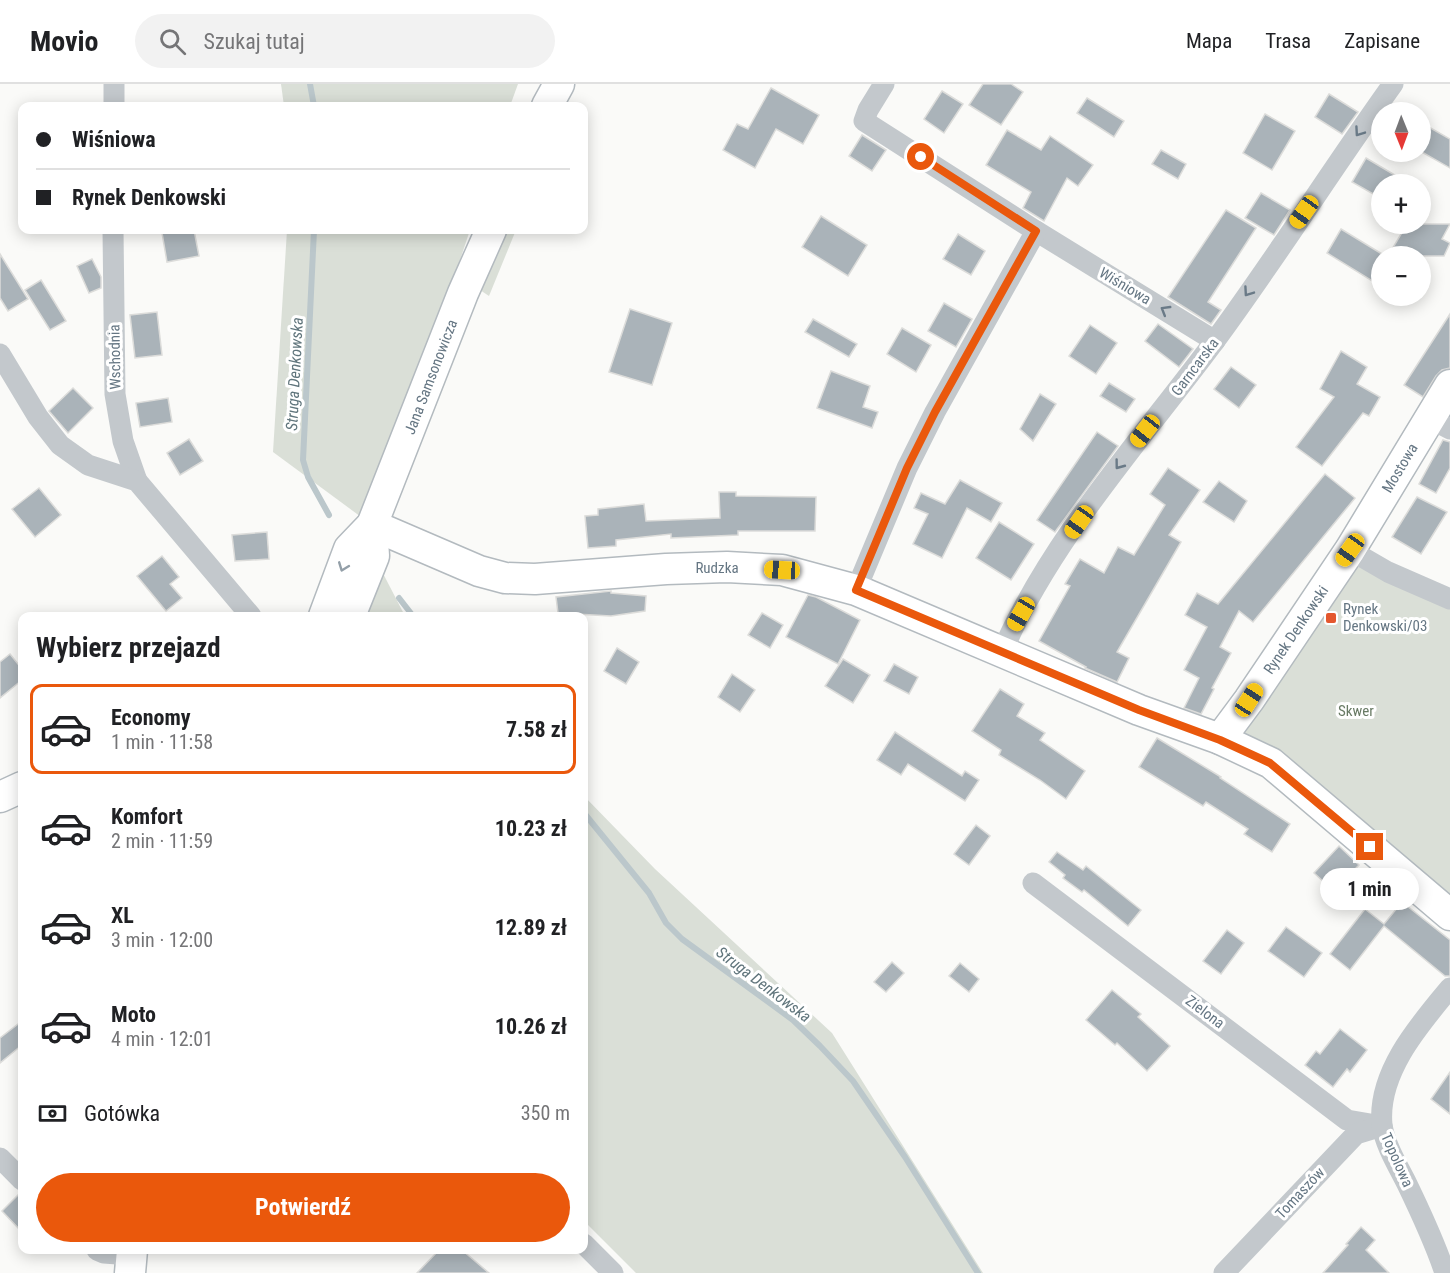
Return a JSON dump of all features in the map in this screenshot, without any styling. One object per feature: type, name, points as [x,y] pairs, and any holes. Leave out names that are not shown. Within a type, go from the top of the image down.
[{"type":"street","points":[[114,84],[114,102]]},
{"type":"street","points":[[549,102],[559,84]]},
{"type":"street","name":"Wiśniowa","points":[[884,84],[864,121],[1036,231],[1215,341]]},
{"type":"street","name":"Garncarska","points":[[1002,652],[1011,632],[1053,560],[1118,467],[1215,341],[1393,84]]},
{"type":"street","points":[[856,590],[907,468],[935,412],[1036,231]]},
{"type":"street","name":"Wschodnia","points":[[113,234],[115,394],[123,441],[137,481],[248,612]]},
{"type":"street","name":"Jana Samsonowicza","points":[[326,612],[350,549],[372,525],[489,234]]},
{"type":"street","points":[[0,354],[38,417],[60,445],[88,465],[137,481]]},
{"type":"street","name":"Mostowa","points":[[1350,550],[1440,424],[1450,386]]},
{"type":"street","name":"Jana Samsonowicza","points":[[352,612],[374,556],[372,525]]},
{"type":"street","name":"Rudzka","points":[[372,525],[479,571],[506,578],[535,579],[666,569],[727,567],[782,570],[856,590],[1139,710],[1220,740]]},
{"type":"street","points":[[1350,550],[1388,572],[1450,599]]},
{"type":"street","name":"Rynek Denkowski","points":[[1220,740],[1350,550]]},
{"type":"street","points":[[1220,740],[1270,763],[1450,915]]},
{"type":"street","points":[[0,796],[18,789]]},
{"type":"street","name":"Zielona","points":[[1033,883],[1347,1120],[1382,1126]]},
{"type":"street","name":"Topolowa","points":[[1445,1273],[1382,1126],[1387,1084],[1401,1055],[1429,1013],[1450,988]]},
{"type":"street","name":"Tomaszów","points":[[1224,1273],[1356,1134],[1382,1126]]},
{"type":"street","points":[[0,1158],[18,1176]]},
{"type":"street","points":[[588,1248],[613,1273]]},
{"type":"street","points":[[108,1254],[131,1259]]},
{"type":"green space","points":[[281,84],[518,84],[511,102],[283,102]]},
{"type":"green space","points":[[287,234],[469,234],[372,525],[273,452]]},
{"type":"green space","points":[[503,234],[514,234],[489,296],[480,290]]},
{"type":"green space","name":"Skwer","points":[[1350,550],[1450,599],[1450,915],[1230,725]]},
{"type":"green space","points":[[374,556],[403,612],[352,612]]},
{"type":"green space","points":[[588,800],[655,869],[832,1033],[983,1273],[636,1273],[588,1225]]},
{"type":"building","points":[[983,84],[1011,84],[1023,92],[1001,125],[969,105]]},
{"type":"building","points":[[771,88],[819,115],[803,144],[776,129],[755,168],[723,150],[737,124],[748,129]]},
{"type":"building","points":[[942,91],[963,104],[944,133],[924,119]]},
{"type":"building","points":[[1329,94],[1358,112],[1342,134],[1315,117]]},
{"type":"building","points":[[1087,98],[1124,121],[1114,137],[1077,113]]},
{"type":"building","points":[[1265,114],[1295,131],[1272,170],[1243,153]]},
{"type":"building","points":[[1431,128],[1450,139],[1450,168],[1431,157]]},
{"type":"building","points":[[1007,130],[1041,150],[1050,136],[1093,165],[1078,186],[1067,178],[1044,221],[1023,208],[1031,192],[986,165]]},
{"type":"building","points":[[862,135],[886,150],[872,171],[849,156]]},
{"type":"building","points":[[1161,150],[1186,164],[1178,179],[1152,164]]},
{"type":"building","points":[[1366,158],[1393,174],[1371,174],[1371,193],[1352,182]]},
{"type":"building","points":[[1261,193],[1290,210],[1274,235],[1245,218]]},
{"type":"building","points":[[1226,210],[1256,228],[1208,302],[1221,310],[1211,324],[1168,297]]},
{"type":"building","points":[[821,216],[867,245],[848,276],[802,247]]},
{"type":"building","points":[[1431,224],[1450,224],[1442,239],[1450,243],[1444,256],[1431,256],[1431,246],[1394,246],[1401,234],[1431,234]]},
{"type":"building","points":[[1341,229],[1371,247],[1371,280],[1327,253]]},
{"type":"building","points":[[162,234],[195,234],[199,256],[167,262]]},
{"type":"building","points":[[958,234],[985,251],[971,275],[943,259]]},
{"type":"building","points":[[0,254],[28,299],[8,311],[0,298]]},
{"type":"building","points":[[92,259],[101,277],[101,288],[89,293],[77,266]]},
{"type":"building","points":[[41,280],[66,321],[50,330],[25,290]]},
{"type":"building","points":[[944,303],[972,319],[956,347],[928,331]]},
{"type":"building","points":[[630,309],[672,323],[652,385],[609,372]]},
{"type":"building","points":[[157,312],[162,355],[135,358],[130,315]]},
{"type":"building","points":[[1450,314],[1450,368],[1442,370],[1436,376],[1423,397],[1404,385]]},
{"type":"building","points":[[813,319],[857,344],[849,357],[805,332]]},
{"type":"building","points":[[1158,324],[1193,349],[1179,367],[1145,341]]},
{"type":"building","points":[[1090,325],[1117,343],[1096,374],[1069,356]]},
{"type":"building","points":[[902,328],[931,345],[916,372],[887,354]]},
{"type":"building","points":[[1341,351],[1367,367],[1357,384],[1380,397],[1369,416],[1363,413],[1322,466],[1296,447],[1334,397],[1320,389]]},
{"type":"building","points":[[1231,367],[1256,385],[1239,408],[1214,389]]},
{"type":"building","points":[[831,371],[870,386],[863,407],[878,412],[872,428],[817,408]]},
{"type":"building","points":[[1109,383],[1135,399],[1126,412],[1100,396]]},
{"type":"building","points":[[73,388],[93,408],[68,433],[49,411]]},
{"type":"building","points":[[1040,394],[1056,404],[1033,441],[1020,429]]},
{"type":"building","points":[[168,398],[172,422],[140,427],[136,403]]},
{"type":"building","points":[[1097,432],[1118,446],[1055,532],[1037,520]]},
{"type":"building","points":[[189,439],[203,461],[180,475],[167,453]]},
{"type":"building","points":[[1443,440],[1450,442],[1450,468],[1436,493],[1419,484]]},
{"type":"building","points":[[1168,468],[1200,490],[1169,535],[1181,542],[1117,652],[1129,658],[1117,682],[1085,668],[1039,641],[1070,586],[1065,584],[1080,559],[1104,573],[1118,547],[1134,555],[1165,505],[1150,494]]},
{"type":"building","points":[[1325,474],[1355,498],[1253,622],[1239,611],[1220,647],[1231,653],[1201,714],[1184,708],[1199,678],[1184,670],[1207,627],[1185,615],[1197,593],[1218,604]]},
{"type":"building","points":[[960,480],[1002,503],[991,522],[967,508],[942,558],[913,544],[928,514],[914,508],[921,493],[945,504]]},
{"type":"building","points":[[1219,481],[1247,501],[1234,522],[1203,502]]},
{"type":"building","points":[[39,488],[61,515],[35,537],[12,509]]},
{"type":"building","points":[[719,492],[736,492],[736,496],[816,497],[815,531],[738,531],[738,535],[671,538],[671,534],[616,540],[616,546],[588,548],[585,516],[598,515],[598,509],[644,504],[646,521],[720,518]]},
{"type":"building","points":[[1417,497],[1447,512],[1421,554],[1392,537]]},
{"type":"building","points":[[999,522],[1034,544],[1011,580],[976,558]]},
{"type":"building","points":[[267,532],[269,559],[235,561],[232,535]]},
{"type":"building","points":[[162,556],[179,577],[170,584],[182,598],[166,611],[137,576]]},
{"type":"building","points":[[611,591],[611,593],[646,596],[645,611],[611,616],[588,615],[588,612],[558,612],[556,597]]},
{"type":"building","points":[[808,595],[860,620],[838,664],[786,637]]},
{"type":"building","points":[[762,613],[783,625],[770,648],[748,635]]},
{"type":"building","points":[[617,648],[639,662],[626,684],[604,671]]},
{"type":"building","points":[[10,654],[18,664],[18,683],[0,698],[0,662]]},
{"type":"building","points":[[843,659],[870,675],[853,703],[825,686]]},
{"type":"building","points":[[894,664],[918,677],[909,694],[884,681]]},
{"type":"building","points":[[732,674],[755,690],[740,712],[718,697]]},
{"type":"building","points":[[1000,689],[1024,704],[1017,716],[1045,733],[1040,740],[1085,771],[1066,799],[999,755],[1001,750],[972,731]]},
{"type":"building","points":[[895,732],[962,776],[965,771],[979,780],[965,801],[908,764],[901,775],[877,760]]},
{"type":"building","points":[[1157,738],[1221,777],[1290,824],[1272,852],[1244,834],[1248,829],[1206,802],[1203,806],[1139,767]]},
{"type":"building","points":[[976,825],[990,836],[969,865],[954,854]]},
{"type":"building","points":[[1339,846],[1359,865],[1334,891],[1314,873]]},
{"type":"building","points":[[1057,852],[1083,870],[1086,866],[1141,910],[1128,926],[1084,890],[1082,892],[1063,878],[1065,875],[1049,862]]},
{"type":"building","points":[[1402,902],[1450,940],[1450,976],[1445,976],[1384,926],[1350,970],[1330,954],[1365,909],[1384,924]]},
{"type":"building","points":[[1286,927],[1322,953],[1304,977],[1268,951]]},
{"type":"building","points":[[1227,930],[1244,943],[1221,974],[1203,961]]},
{"type":"building","points":[[892,962],[904,973],[886,992],[874,982]]},
{"type":"building","points":[[960,963],[979,979],[969,992],[949,976]]},
{"type":"building","points":[[1112,990],[1141,1014],[1138,1017],[1170,1046],[1147,1071],[1117,1043],[1115,1045],[1086,1020]]},
{"type":"building","points":[[18,1024],[18,1048],[0,1063],[0,1038]]},
{"type":"building","points":[[1340,1029],[1367,1050],[1350,1072],[1347,1069],[1333,1087],[1305,1065],[1316,1051],[1320,1054]]},
{"type":"building","points":[[1450,1072],[1450,1114],[1431,1099]]},
{"type":"building","points":[[18,1195],[18,1228],[2,1211]]},
{"type":"building","points":[[1361,1227],[1375,1240],[1366,1250],[1389,1273],[1323,1273],[1348,1245],[1346,1244]]},
{"type":"building","points":[[435,1254],[467,1254],[489,1273],[417,1273]]},
{"type":"waterway","name":"Struga Denkowska","points":[[310,84],[313,102]]},
{"type":"waterway","name":"Struga Denkowska","points":[[314,234],[303,460],[308,477],[329,515]]},
{"type":"waterway","name":"Struga Denkowska","points":[[399,598],[410,612]]},
{"type":"waterway","name":"Struga Denkowska","points":[[588,818],[649,893],[666,923],[682,939],[793,1020],[853,1081],[905,1157],[978,1273]]},
{"type":"place","name":"Rynek Denkowski/03","points":[[1331,618]]},
{"type":"route","points":[[921,157],[1036,231],[935,412],[907,468],[856,590],[1139,710],[1220,740],[1270,763],[1370,847]]}]
